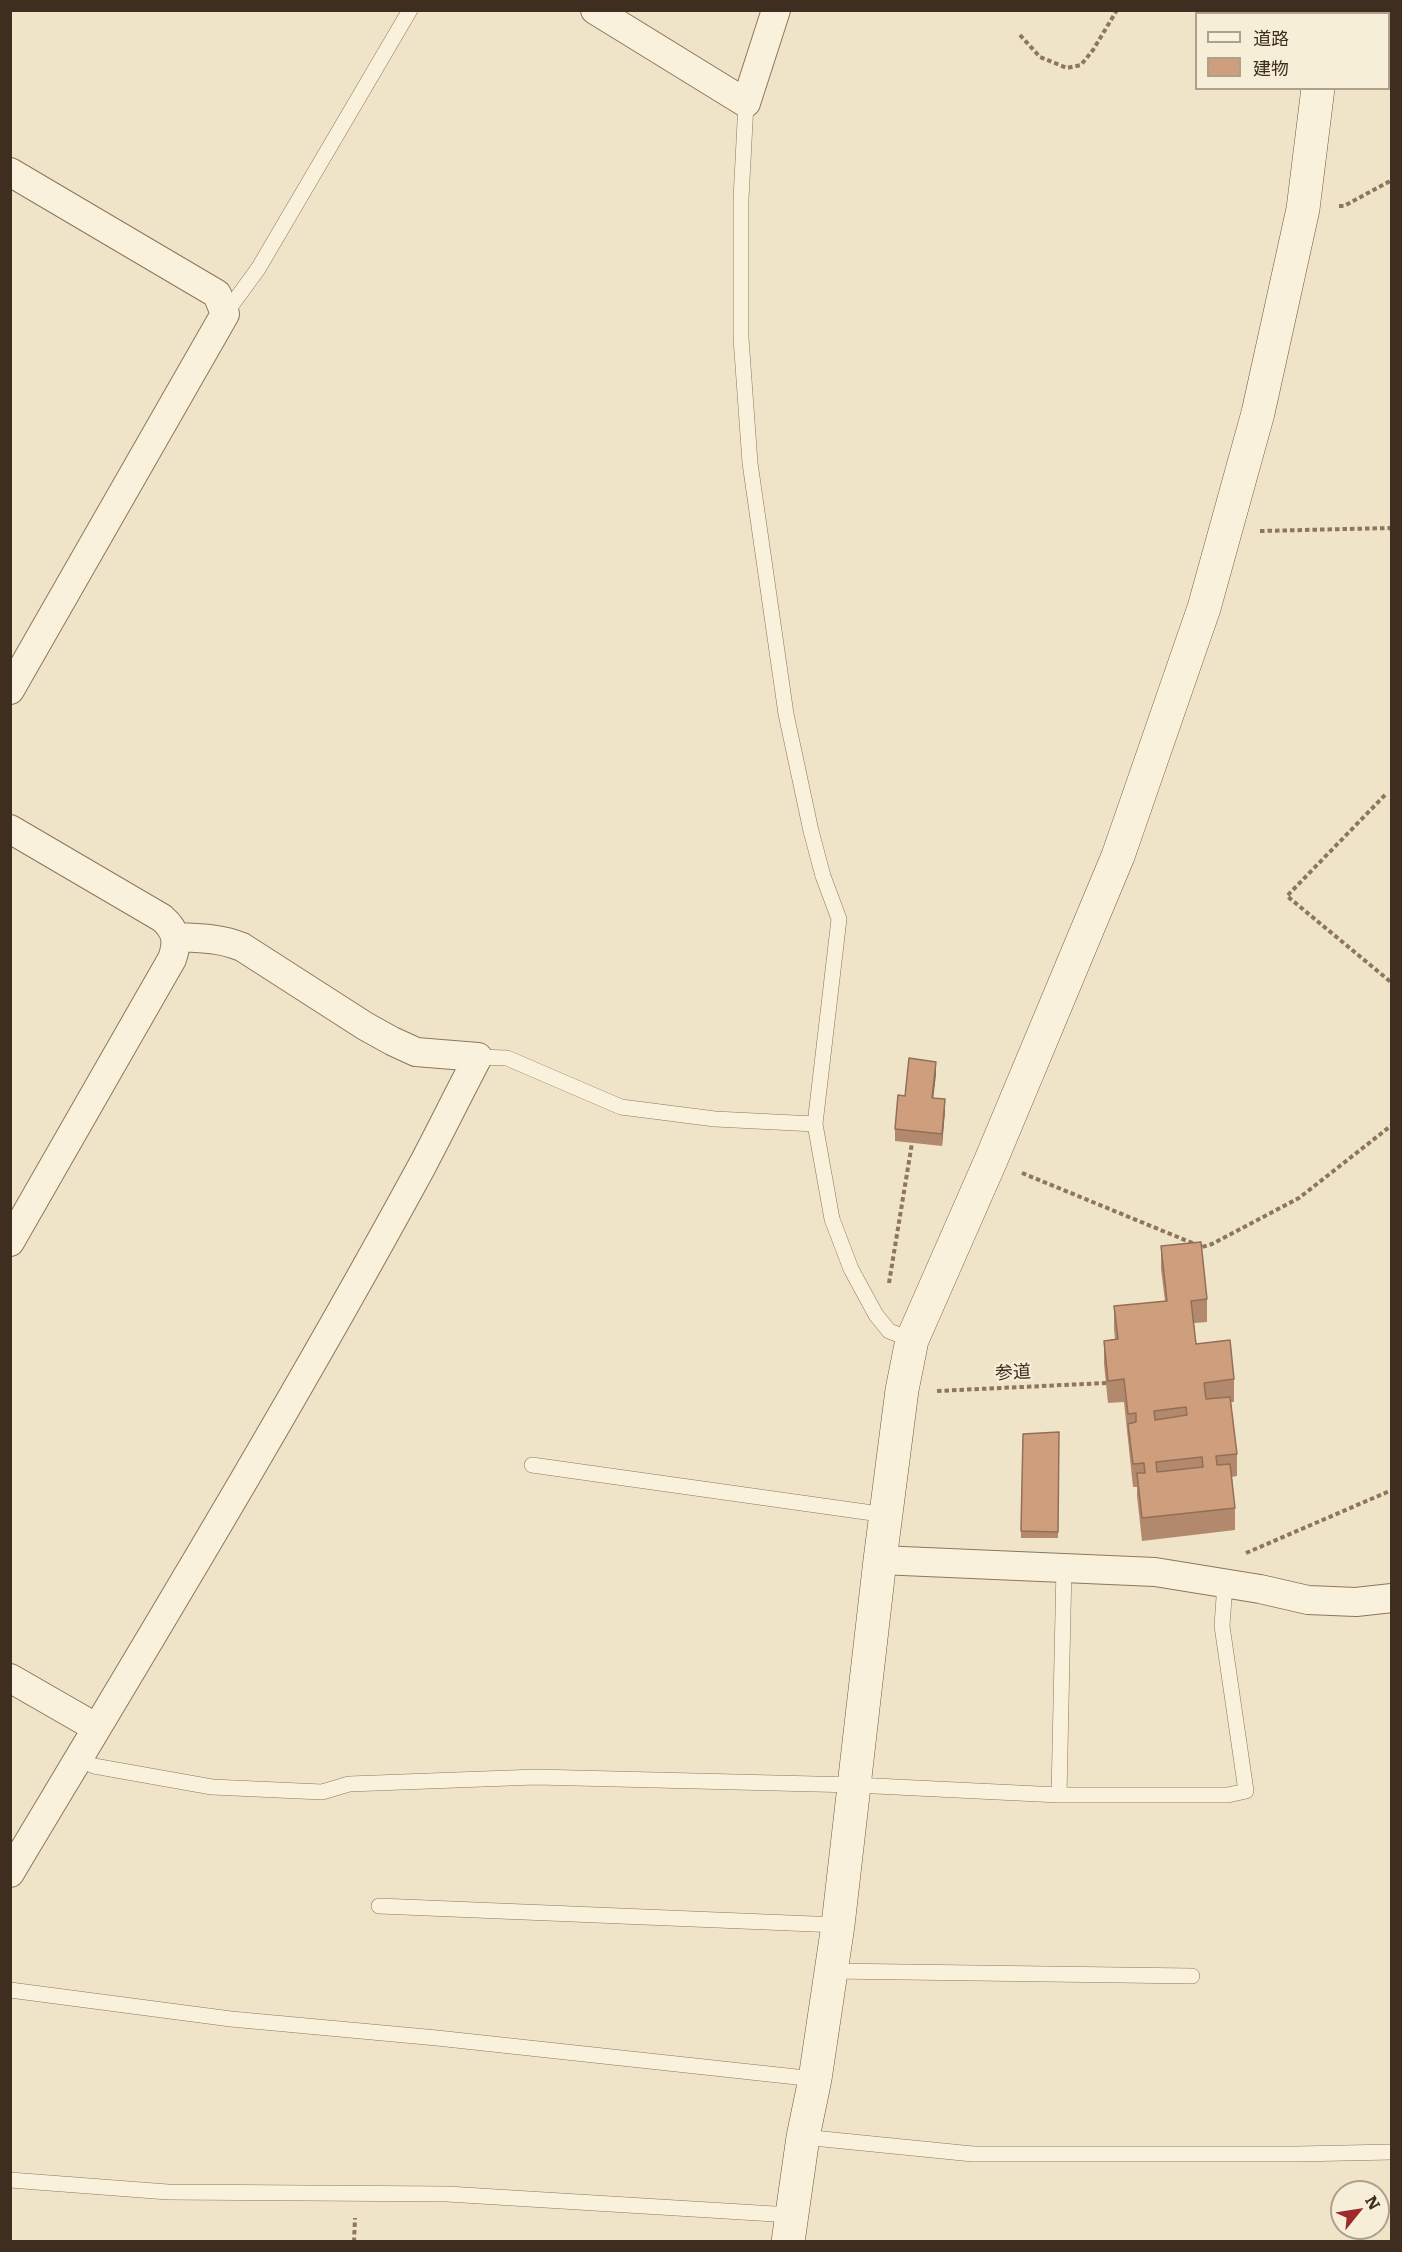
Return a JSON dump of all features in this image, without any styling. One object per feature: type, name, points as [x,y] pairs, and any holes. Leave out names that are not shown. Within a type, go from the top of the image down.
[{"type":"street","points":[[595,10],[746,103],[776,10]]},
{"type":"street","points":[[790,2228],[838,1925],[880,1560],[902,1390],[912,1340],[991,1160],[1118,856],[1201,616],[1258,413],[1303,209],[1318,90]]},
{"type":"street","points":[[10,172],[218,294],[225,314],[10,690]]},
{"type":"street","points":[[10,829],[162,918],[172,926],[176,936],[176,948],[172,959],[10,1242]]},
{"type":"street","points":[[10,1873],[98,1728],[329,1330],[423,1165],[478,1057],[416,1052],[365,1026],[242,947],[210,938],[176,936]]},
{"type":"street","points":[[880,1560],[1155,1572],[1308,1600],[1356,1602],[1392,1598]]},
{"type":"street","points":[[10,1678],[98,1728]]},
{"type":"lane","points":[[225,314],[258,269],[410,10]]},
{"type":"lane","points":[[746,103],[741,199],[741,338],[750,463],[786,714],[811,831],[823,876],[839,919],[815,1125],[832,1219],[851,1269],[882,1323],[889,1331],[912,1340]]},
{"type":"lane","points":[[478,1057],[507,1058],[621,1107],[716,1119],[815,1125]]},
{"type":"lane","points":[[532,1465],[886,1515]]},
{"type":"lane","points":[[1059,1795],[1064,1567]]},
{"type":"lane","points":[[78,1759],[94,1766],[212,1787],[322,1792],[349,1784],[536,1777],[855,1785],[1059,1795],[1228,1795],[1246,1791],[1222,1626],[1225,1583]]},
{"type":"lane","points":[[379,1906],[838,1925]]},
{"type":"lane","points":[[831,1971],[1192,1977]]},
{"type":"lane","points":[[10,1990],[231,2019],[437,2038],[815,2079]]},
{"type":"lane","points":[[803,2137],[974,2154],[1392,2152]]},
{"type":"lane","points":[[10,2180],[168,2192],[447,2194],[790,2228]]},
{"type":"path","points":[[1020,35],[1040,57],[1067,68],[1081,65],[1093,50],[1117,10]]},
{"type":"path","points":[[1303,209],[1344,206],[1392,180]]},
{"type":"path","points":[[1225,532],[1390,528],[1392,532]]},
{"type":"path","points":[[1385,795],[1287,896],[1392,983]]},
{"type":"path","points":[[991,1160],[1202,1248],[1212,1245],[1299,1198],[1392,1125]]},
{"type":"path","points":[[882,1323],[912,1143]]},
{"type":"path","name":"参道","points":[[933,1392],[1106,1383]]},
{"type":"path","points":[[1225,1583],[1234,1561],[1249,1552],[1392,1490]]},
{"type":"building","points":[[909,1058],[936,1062],[932,1098],[945,1099],[942,1134],[895,1129],[898,1095],[905,1096]]},
{"type":"building","points":[[1201,1242],[1207,1299],[1191,1301],[1196,1344],[1230,1340],[1234,1379],[1204,1383],[1206,1399],[1230,1397],[1237,1454],[1216,1456],[1217,1465],[1230,1464],[1235,1508],[1142,1518],[1137,1473],[1145,1473],[1144,1463],[1133,1464],[1128,1424],[1136,1422],[1136,1413],[1128,1414],[1124,1379],[1108,1381],[1104,1341],[1118,1339],[1114,1306],[1167,1301],[1161,1246]],"holes":[[[1186,1407],[1187,1415],[1155,1420],[1154,1411]],[[1202,1457],[1203,1467],[1157,1472],[1156,1462]]]},
{"type":"building","points":[[1059,1432],[1058,1532],[1021,1531],[1023,1434]]}]
